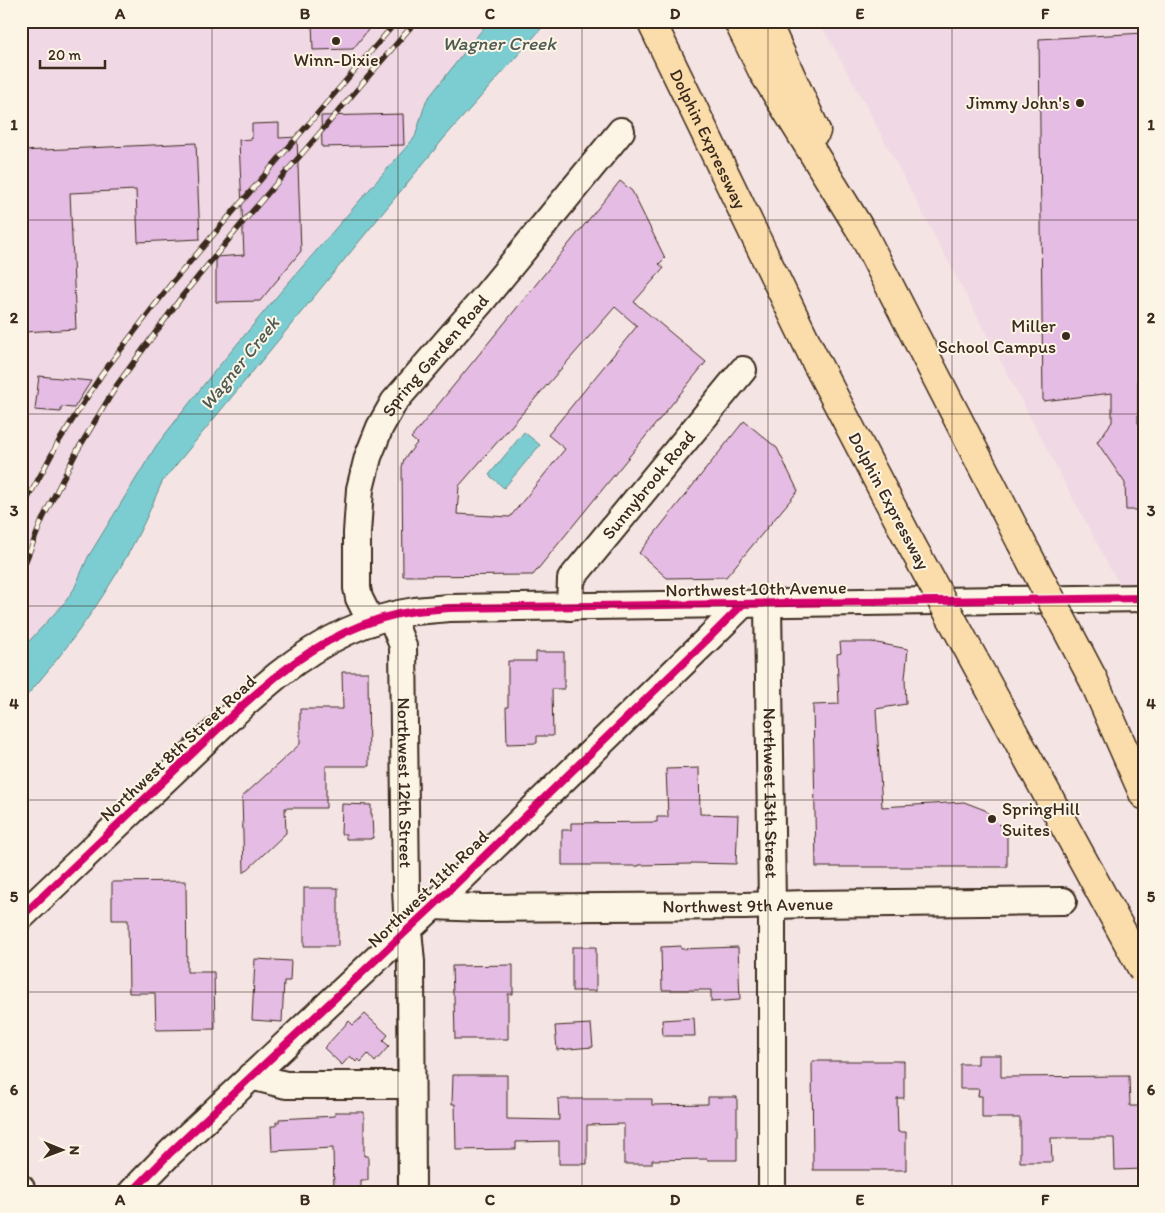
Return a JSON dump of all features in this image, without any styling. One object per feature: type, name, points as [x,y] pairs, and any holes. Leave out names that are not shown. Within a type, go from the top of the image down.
[{"type":"highway","name":"Dolphin Expressway","points":[[651,21],[812,354],[911,544],[1144,972]]},
{"type":"highway","points":[[738,21],[763,72],[863,234]]},
{"type":"highway","points":[[766,21],[863,234],[1021,542],[1094,679],[1144,757]]},
{"type":"highway","points":[[1094,679],[1144,795]]},
{"type":"street","name":"Spring Garden Road","points":[[381,619],[359,598],[357,588],[357,533],[360,489],[368,457],[380,427],[394,402],[480,303],[621,131]]},
{"type":"street","name":"Sunnybrook Road","points":[[570,607],[572,579],[743,370]]},
{"type":"street","name":"Northwest 10th Avenue","points":[[381,619],[414,611],[449,608],[1144,598]]},
{"type":"street","name":"Northwest 13th Street","points":[[768,604],[772,906],[772,1192]]},
{"type":"street","name":"Northwest 11th Road","points":[[132,1192],[171,1152],[433,906],[742,605]]},
{"type":"street","name":"Northwest 8th Street Road","points":[[21,917],[243,705],[278,675],[316,648],[346,632],[381,619]]},
{"type":"street","name":"Northwest 12th Street","points":[[381,619],[404,646],[406,889],[411,962],[412,1192]]},
{"type":"street","name":"Northwest 9th Avenue","points":[[433,906],[492,908],[772,906],[1063,901]]},
{"type":"street","points":[[251,1076],[286,1085],[411,1085]]},
{"type":"street","points":[[21,1188],[22,1192]]},
{"type":"shaded area","points":[[21,21],[489,21],[426,101],[415,137],[283,289],[209,378],[156,446],[88,557],[74,589],[65,602],[21,650]]},
{"type":"shaded area","name":"Miller School Campus","points":[[819,21],[1144,21],[1144,621],[1111,570],[864,102]]},
{"type":"water","name":"Wagner Creek","points":[[489,21],[548,21],[445,137],[162,482],[138,535],[99,601],[54,664],[21,702],[21,650],[65,602],[74,589],[88,557],[156,446],[209,378],[283,289],[415,137],[426,101]]},
{"type":"water","points":[[524,432],[540,445],[504,488],[489,475]]},
{"type":"building","points":[[312,21],[375,21],[353,49],[313,50]]},
{"type":"building","points":[[1144,33],[1144,378],[1138,379],[1138,423],[1144,430],[1144,510],[1126,510],[1125,483],[1097,442],[1112,422],[1112,393],[1043,401],[1039,39]]},
{"type":"building","points":[[403,114],[404,145],[322,147],[321,116]]},
{"type":"building","points":[[279,123],[279,138],[297,137],[301,251],[260,301],[216,302],[216,257],[244,255],[239,140],[252,139],[252,124]]},
{"type":"building","points":[[196,143],[200,239],[138,242],[136,190],[70,193],[76,329],[24,332],[21,278],[21,151]]},
{"type":"building","points":[[620,181],[632,191],[665,258],[659,264],[664,268],[634,302],[706,362],[533,575],[403,576],[402,467],[404,459],[417,443],[411,438]],"holes":[[[615,307],[637,326],[548,435],[565,449],[510,517],[457,514],[459,486]]]},
{"type":"building","points":[[39,376],[91,381],[74,408],[61,407],[61,412],[35,410]]},
{"type":"building","points":[[744,421],[777,448],[798,491],[726,577],[667,578],[639,553]]},
{"type":"building","points":[[840,642],[872,642],[908,649],[905,678],[906,704],[876,709],[882,807],[964,802],[985,810],[1007,832],[1007,867],[816,867],[813,705],[839,704],[837,654],[841,653]]},
{"type":"building","points":[[536,652],[564,652],[564,689],[552,689],[553,736],[537,736],[537,743],[507,744],[508,661],[536,661]]},
{"type":"building","points":[[342,672],[368,672],[369,766],[326,766],[326,808],[285,808],[286,833],[244,873],[242,797],[300,744],[300,709],[343,709]]},
{"type":"building","points":[[699,768],[700,814],[738,815],[736,864],[562,865],[562,830],[571,830],[571,823],[657,822],[657,817],[668,817],[666,769]]},
{"type":"building","points":[[342,804],[371,805],[373,838],[346,839],[346,834],[341,834]]},
{"type":"building","points":[[186,881],[187,972],[214,972],[215,1029],[156,1030],[155,993],[129,993],[128,920],[112,920],[112,882]]},
{"type":"building","points":[[304,888],[338,888],[338,946],[304,946]]},
{"type":"building","points":[[681,946],[681,949],[738,947],[740,1000],[711,1002],[711,990],[662,990],[661,947]]},
{"type":"building","points":[[572,947],[596,947],[596,991],[572,991]]},
{"type":"building","points":[[255,959],[291,961],[290,981],[284,981],[282,1022],[252,1020]]},
{"type":"building","points":[[513,965],[513,994],[508,994],[508,1039],[455,1039],[452,966]]},
{"type":"building","points":[[365,1014],[388,1035],[383,1041],[389,1046],[375,1062],[368,1054],[361,1062],[358,1059],[356,1062],[350,1056],[342,1065],[324,1048],[349,1021],[353,1025]]},
{"type":"building","points":[[694,1018],[695,1036],[663,1036],[662,1020]]},
{"type":"building","points":[[591,1024],[593,1047],[557,1050],[555,1026]]},
{"type":"building","points":[[978,1055],[1001,1055],[1001,1077],[1129,1076],[1130,1106],[1144,1106],[1144,1169],[1115,1170],[1114,1138],[1051,1138],[1052,1162],[1020,1162],[1020,1118],[982,1118],[982,1096],[978,1096],[979,1089],[960,1089],[960,1064],[978,1064]]},
{"type":"building","points":[[812,1061],[904,1061],[904,1098],[897,1098],[898,1132],[906,1132],[906,1170],[813,1170]]},
{"type":"building","points":[[453,1075],[507,1075],[507,1119],[559,1120],[558,1099],[652,1099],[652,1105],[708,1104],[708,1097],[737,1097],[737,1160],[652,1160],[652,1164],[624,1164],[624,1124],[587,1125],[587,1164],[559,1164],[559,1141],[516,1142],[516,1149],[456,1150],[455,1104],[452,1104]]},
{"type":"building","points":[[335,1112],[364,1112],[364,1156],[368,1156],[368,1180],[361,1180],[361,1192],[334,1192],[333,1148],[272,1151],[271,1126],[276,1126],[276,1122],[279,1122],[279,1119],[335,1116]]},
{"type":"railway","points":[[21,511],[59,441],[102,374],[171,284],[397,21]]},
{"type":"railway","points":[[21,573],[43,518],[77,451],[117,385],[183,295],[416,21]]},
{"type":"cycle path","points":[[21,917],[243,705],[274,679],[325,643],[360,626],[396,614],[449,608],[1144,598]]},
{"type":"cycle path","points":[[132,1192],[171,1152],[433,906],[742,605]]},
{"type":"place","name":"Winn-Dixie","points":[[336,41]]},
{"type":"place","name":"Jimmy John's","points":[[1080,103]]},
{"type":"place","name":"Miller School Campus","points":[[1066,336]]},
{"type":"place","name":"SpringHill Suites","points":[[992,819]]}]
